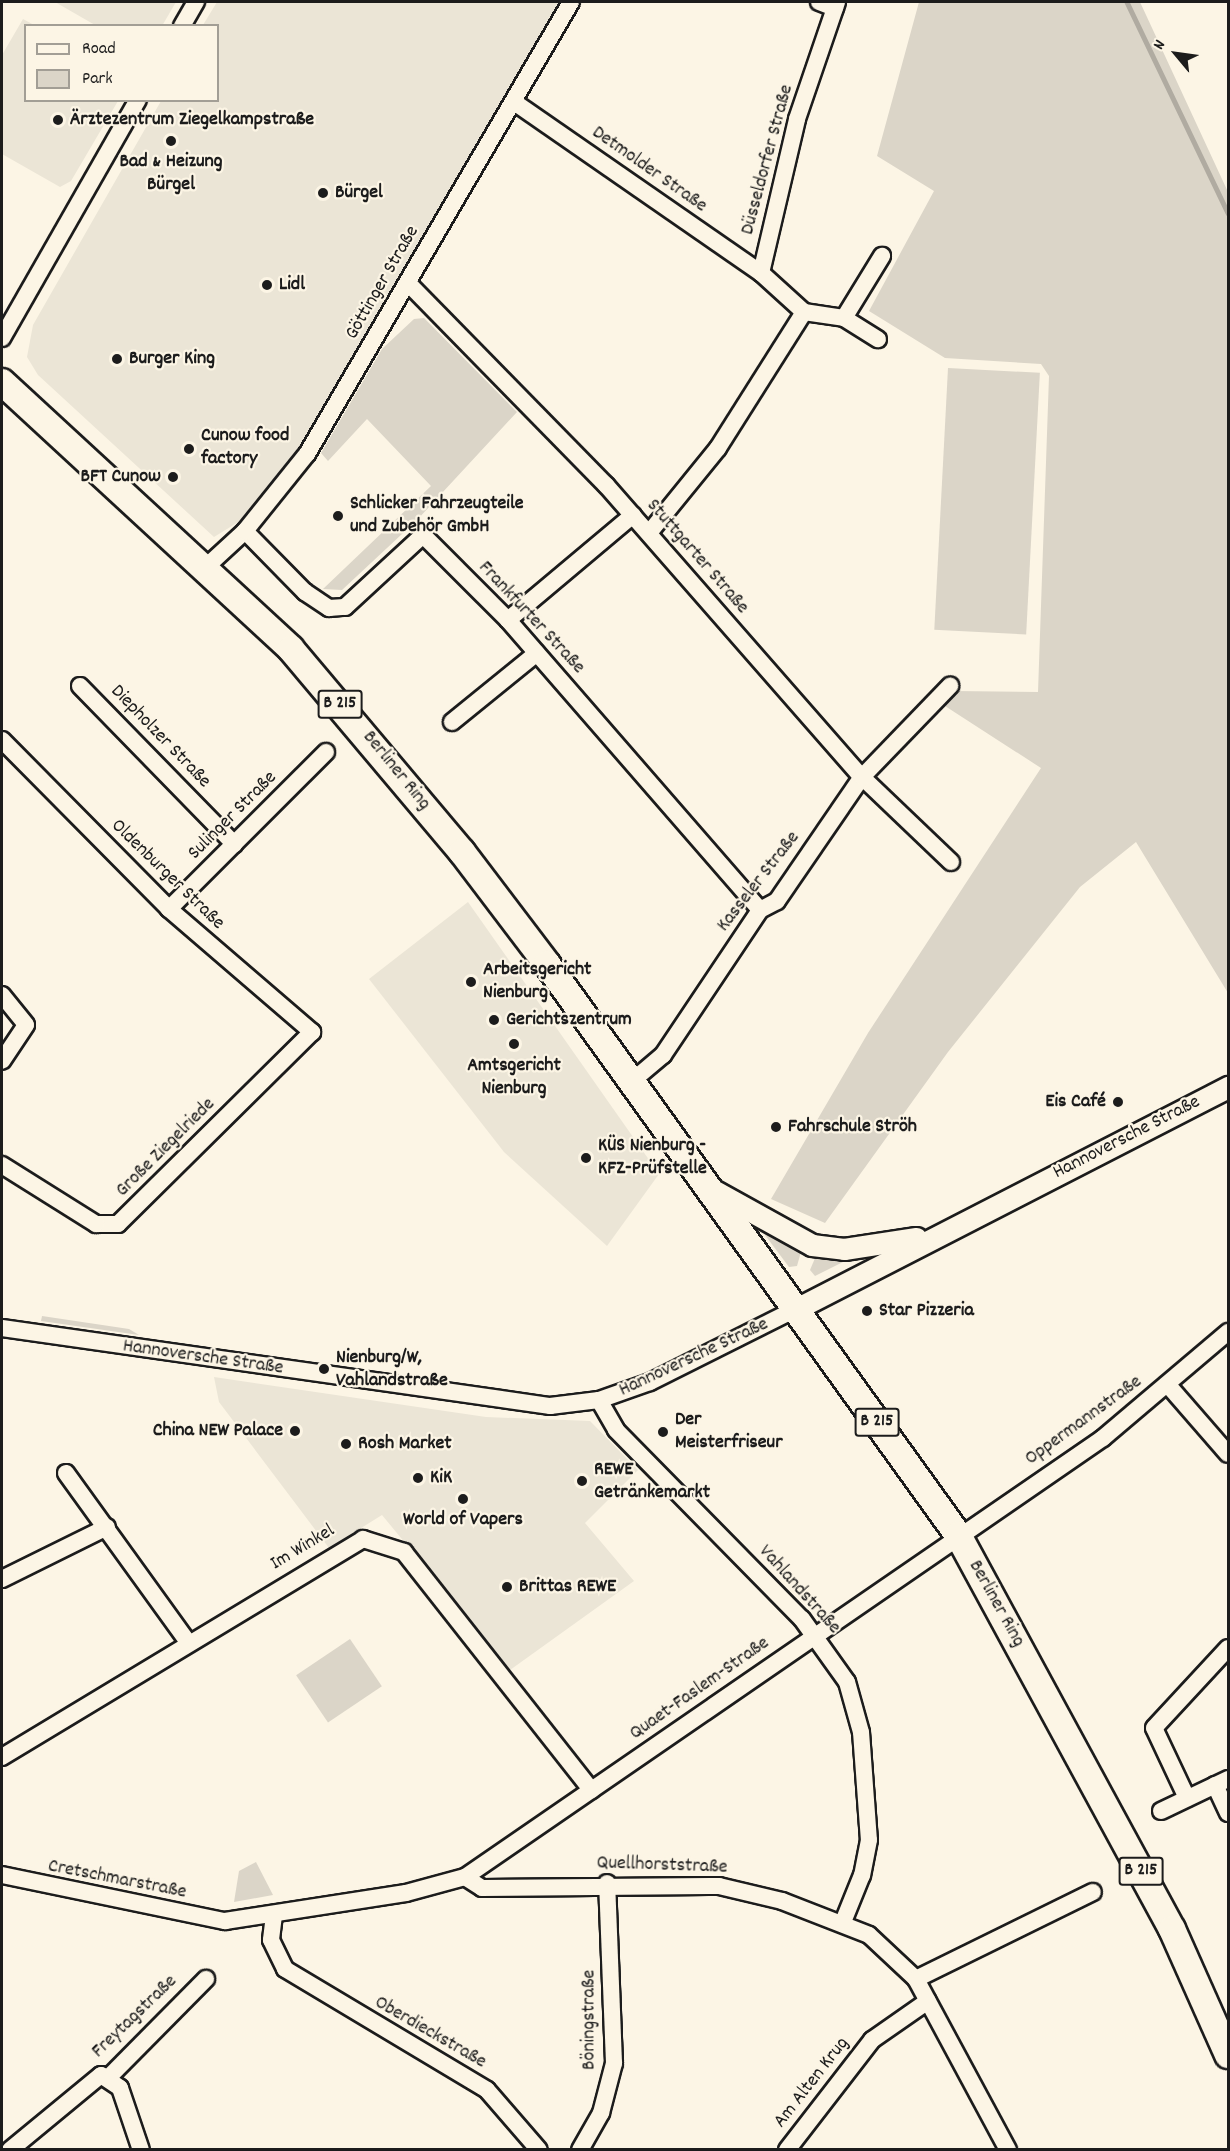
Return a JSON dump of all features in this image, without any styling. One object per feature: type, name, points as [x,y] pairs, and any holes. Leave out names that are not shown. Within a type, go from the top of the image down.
[{"type":"main road","name":"Berliner Ring","points":[[2,382],[206,567],[291,648],[374,744],[462,852],[708,1187],[958,1535],[1172,1929],[1228,2055]]},
{"type":"street","points":[[183,24],[196,2]]},
{"type":"street","name":"Göttinger Straße","points":[[206,567],[245,531],[308,454],[572,2]]},
{"type":"street","points":[[819,2],[836,5]]},
{"type":"street","name":"Düsseldorfer Straße","points":[[761,273],[797,119],[836,5]]},
{"type":"street","points":[[2,338],[137,102]]},
{"type":"street","name":"Detmolder Straße","points":[[514,102],[761,273]]},
{"type":"street","points":[[844,318],[882,256]]},
{"type":"street","points":[[761,273],[804,312],[844,318],[878,339]]},
{"type":"street","name":"Stuttgarter Straße","points":[[408,283],[633,515],[862,777],[951,862]]},
{"type":"street","points":[[649,533],[718,448],[804,312]]},
{"type":"street","points":[[508,620],[633,515]]},
{"type":"street","name":"Frankfurter Straße","points":[[245,531],[305,592],[329,608],[345,607],[423,535],[508,620],[760,910]]},
{"type":"street","points":[[452,722],[537,653]]},
{"type":"street","name":"Diepholzer Straße","points":[[80,686],[234,844]]},
{"type":"street","name":"Kasseler Straße","points":[[631,1082],[663,1055],[760,910],[777,901],[862,777],[950,686]]},
{"type":"street","name":"Oldenburger Straße","points":[[2,740],[169,909],[312,1032]]},
{"type":"street","name":"Sulinger Straße","points":[[169,909],[326,752]]},
{"type":"street","points":[[2,995],[26,1025],[2,1061]]},
{"type":"street","name":"Große Ziegelriede","points":[[2,1165],[96,1224],[118,1224],[312,1032]]},
{"type":"street","name":"Hannoversche Straße","points":[[2,1328],[483,1399],[550,1406],[599,1400],[670,1373],[796,1310],[930,1236],[1228,1087]]},
{"type":"street","name":"Berliner Ring","points":[[708,1187],[812,1245],[844,1249],[930,1236]]},
{"type":"street","name":"Oppermannstraße","points":[[958,1535],[1103,1438],[1228,1332]]},
{"type":"street","points":[[1168,1385],[1228,1454]]},
{"type":"street","name":"Vahlandstraße","points":[[599,1400],[616,1430],[814,1635],[853,1696],[864,1753],[868,1853],[843,1922]]},
{"type":"street","points":[[66,1473],[187,1641]]},
{"type":"street","points":[[2,1579],[107,1527]]},
{"type":"street","name":"Quaet-Faslem-Straße","points":[[274,1915],[465,1877],[958,1535]]},
{"type":"street","name":"Im Winkel","points":[[2,1757],[187,1641],[346,1546],[363,1539],[385,1542],[404,1552],[591,1790]]},
{"type":"street","points":[[1187,1798],[1154,1728],[1228,1648]]},
{"type":"street","points":[[1161,1811],[1222,1782],[1228,1813]]},
{"type":"street","name":"Cretschmarstraße","points":[[2,1875],[225,1921],[274,1915]]},
{"type":"street","name":"Quellhorststraße","points":[[465,1877],[482,1888],[607,1883],[719,1886],[843,1922],[893,1953],[916,1979],[1008,2150]]},
{"type":"street","name":"Böningstraße","points":[[580,2150],[604,2104],[614,2063],[607,1883]]},
{"type":"street","points":[[916,1979],[1093,1892]]},
{"type":"street","name":"Oberdieckstraße","points":[[274,1915],[272,1940],[285,1969],[487,2090],[539,2150]]},
{"type":"street","name":"Freytagstraße","points":[[10,2150],[93,2077],[109,2077],[206,1979]]},
{"type":"street","name":"Am Alten Krug","points":[[787,2150],[872,2040],[928,2001]]},
{"type":"street","points":[[109,2077],[120,2088],[141,2150]]},
{"type":"shaded area","points":[[55,2],[176,2],[163,24],[93,24]]},
{"type":"shaded area","points":[[217,2],[559,2],[293,458],[240,521],[214,537],[38,375],[27,357],[33,325],[160,102],[219,102],[219,24],[204,24]]},
{"type":"shaded area","points":[[23,19],[32,24],[24,24],[24,102],[117,102],[71,181],[60,187],[2,154],[2,55]]},
{"type":"shaded area","points":[[468,902],[659,1174],[607,1246],[504,1152],[369,979]]},
{"type":"shaded area","points":[[214,1377],[486,1417],[590,1421],[638,1470],[585,1523],[634,1581],[510,1670],[382,1515],[329,1548],[219,1402]]},
{"type":"green space","points":[[919,2],[1140,2],[1228,192],[1228,993],[1136,842],[1080,887],[948,1052],[825,1223],[771,1199],[868,1033],[1041,768],[945,706],[954,691],[1038,692],[1049,376],[1041,364],[945,358],[869,311],[934,191],[877,156]]},
{"type":"green space","points":[[424,318],[517,412],[417,520],[342,590],[323,589],[431,486],[367,419],[328,461],[321,453],[382,349],[414,319]]},
{"type":"green space","points":[[948,368],[1040,373],[1026,634],[934,630]]},
{"type":"green space","points":[[759,1227],[802,1248],[797,1266],[789,1267]]},
{"type":"green space","points":[[818,1251],[857,1255],[815,1276],[810,1270]]},
{"type":"green space","points":[[42,1316],[129,1329],[139,1335],[41,1321]]},
{"type":"green space","points":[[350,1639],[382,1686],[328,1723],[296,1675]]},
{"type":"green space","points":[[256,1862],[273,1895],[234,1902],[239,1871]]},
{"type":"waterway","points":[[1127,2],[1228,213]]},
{"type":"place","name":"Ärztezentrum Ziegelkampstraße","points":[[58,120]]},
{"type":"place","name":"Bad & Heizung Bürgel","points":[[171,141]]},
{"type":"place","name":"Bürgel","points":[[323,193]]},
{"type":"place","name":"Lidl","points":[[267,285]]},
{"type":"place","name":"Burger King","points":[[117,359]]},
{"type":"place","name":"Cunow food factory","points":[[189,449]]},
{"type":"place","name":"BFT Cunow","points":[[173,477]]},
{"type":"place","name":"Schlicker Fahrzeugteile und Zubehör GmbH","points":[[338,516]]},
{"type":"place","name":"Arbeitsgericht Nienburg","points":[[471,982]]},
{"type":"place","name":"Gerichtszentrum","points":[[494,1020]]},
{"type":"place","name":"Amtsgericht Nienburg","points":[[514,1044]]},
{"type":"place","name":"Eis Café","points":[[1118,1102]]},
{"type":"place","name":"Fahrschule Ströh","points":[[776,1127]]},
{"type":"place","name":"KÜS Nienburg - KFZ-Prüfstelle","points":[[586,1158]]},
{"type":"place","name":"Star Pizzeria","points":[[867,1311]]},
{"type":"place","name":"Nienburg/W, Vahlandstraße","points":[[324,1369]]},
{"type":"place","name":"China NEW Palace","points":[[295,1431]]},
{"type":"place","name":"Der Meisterfriseur","points":[[663,1432]]},
{"type":"place","name":"Rosh Market","points":[[346,1444]]},
{"type":"place","name":"KiK","points":[[418,1478]]},
{"type":"place","name":"REWE Getränkemarkt","points":[[582,1481]]},
{"type":"place","name":"World of Vapers","points":[[463,1499]]},
{"type":"place","name":"Brittas REWE","points":[[507,1587]]}]
